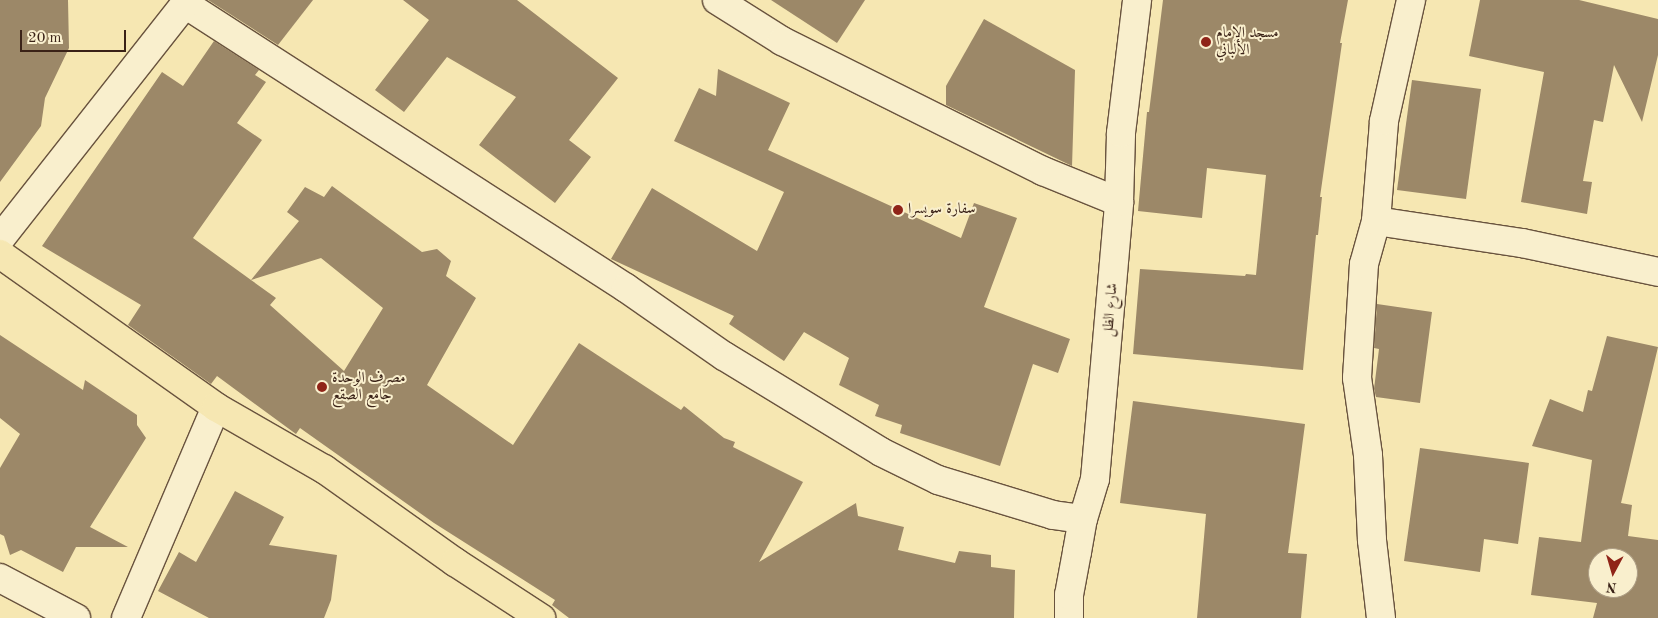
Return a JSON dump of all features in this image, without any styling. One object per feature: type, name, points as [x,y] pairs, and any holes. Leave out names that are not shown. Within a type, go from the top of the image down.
[{"type":"main road","points":[[0,254],[216,408],[324,469],[455,562],[541,618]]},
{"type":"street","points":[[717,0],[782,41],[1043,171],[1119,202]]},
{"type":"street","name":"شارع الظل","points":[[1069,618],[1069,595],[1083,519],[1095,479],[1119,202],[1121,133],[1137,0]]},
{"type":"street","points":[[1381,618],[1372,540],[1368,455],[1357,378],[1364,264],[1376,220],[1384,120],[1411,0]]},
{"type":"street","points":[[0,239],[186,2],[626,288],[724,356],[881,452],[938,480],[1053,515],[1083,519]]},
{"type":"street","points":[[1376,220],[1522,243],[1658,272]]},
{"type":"street","points":[[126,618],[216,408]]},
{"type":"street","points":[[0,578],[76,618]]},
{"type":"building","points":[[0,0],[68,0],[69,48],[45,98],[41,126],[0,182]]},
{"type":"building","points":[[208,0],[313,0],[278,45]]},
{"type":"building","points":[[403,0],[517,0],[618,78],[569,140],[591,157],[555,203],[479,145],[516,97],[447,57],[404,112],[375,90],[429,20]]},
{"type":"building","points":[[771,0],[865,0],[837,43]]},
{"type":"building","points":[[1163,0],[1348,0],[1340,43],[1342,43],[1320,197],[1322,197],[1318,235],[1316,235],[1303,370],[1133,354],[1140,269],[1245,276],[1246,274],[1256,275],[1266,175],[1207,168],[1202,218],[1138,211],[1147,112],[1149,112]]},
{"type":"building","points":[[1480,0],[1579,0],[1658,19],[1658,55],[1642,122],[1614,65],[1603,122],[1594,120],[1583,181],[1592,182],[1587,214],[1521,202],[1544,72],[1469,56]]},
{"type":"building","points":[[984,19],[1075,70],[1072,166],[946,105],[946,86]]},
{"type":"building","points":[[214,41],[259,70],[255,75],[266,82],[237,123],[262,140],[193,238],[251,280],[299,221],[287,212],[305,187],[324,197],[332,186],[422,252],[437,249],[451,261],[446,276],[476,298],[427,385],[513,445],[579,343],[681,410],[684,406],[724,438],[735,442],[733,447],[803,482],[759,562],[856,503],[858,516],[904,527],[898,550],[955,563],[959,551],[991,555],[991,567],[1015,570],[1014,618],[569,618],[552,605],[555,600],[434,523],[300,428],[296,434],[217,376],[211,384],[128,325],[141,305],[42,246],[162,72],[183,86]],"holes":[[[321,258],[383,308],[344,371],[270,305],[276,298],[251,280]]]},
{"type":"building","points":[[718,69],[790,103],[768,150],[961,238],[974,203],[1017,218],[984,307],[1070,339],[1058,373],[1033,364],[1000,466],[900,433],[902,425],[875,416],[879,405],[839,385],[849,358],[804,332],[784,361],[729,324],[734,316],[611,259],[652,188],[757,251],[784,192],[674,141],[699,88],[716,96]]},
{"type":"building","points":[[1412,80],[1481,89],[1466,199],[1397,190]]},
{"type":"building","points":[[1377,304],[1432,312],[1420,403],[1376,397],[1374,389],[1379,349],[1374,348]]},
{"type":"building","points":[[0,335],[83,390],[85,380],[137,415],[137,425],[146,438],[90,527],[128,547],[76,547],[63,572],[21,550],[10,555],[4,536],[0,534],[0,468],[20,434],[0,418]]},
{"type":"building","points":[[1607,336],[1658,347],[1621,503],[1632,505],[1628,536],[1658,540],[1658,618],[1593,618],[1597,603],[1531,595],[1539,537],[1581,542],[1592,460],[1532,446],[1550,399],[1583,412],[1588,390],[1592,391]]},
{"type":"building","points":[[1133,401],[1305,424],[1288,553],[1307,554],[1301,618],[1197,618],[1206,514],[1120,503]]},
{"type":"building","points":[[1420,448],[1529,463],[1518,544],[1484,539],[1480,572],[1404,561]]},
{"type":"building","points":[[235,491],[284,517],[269,545],[337,555],[331,600],[324,618],[209,618],[158,591],[179,552],[196,562]]},
{"type":"place","name":"مسجد الإمام الألباني","points":[[1206,42]]},
{"type":"place","name":"سفارة سويسرا","points":[[898,210]]},
{"type":"place","name":"مصرف الوحدة جامع الصقع","points":[[322,387]]}]
